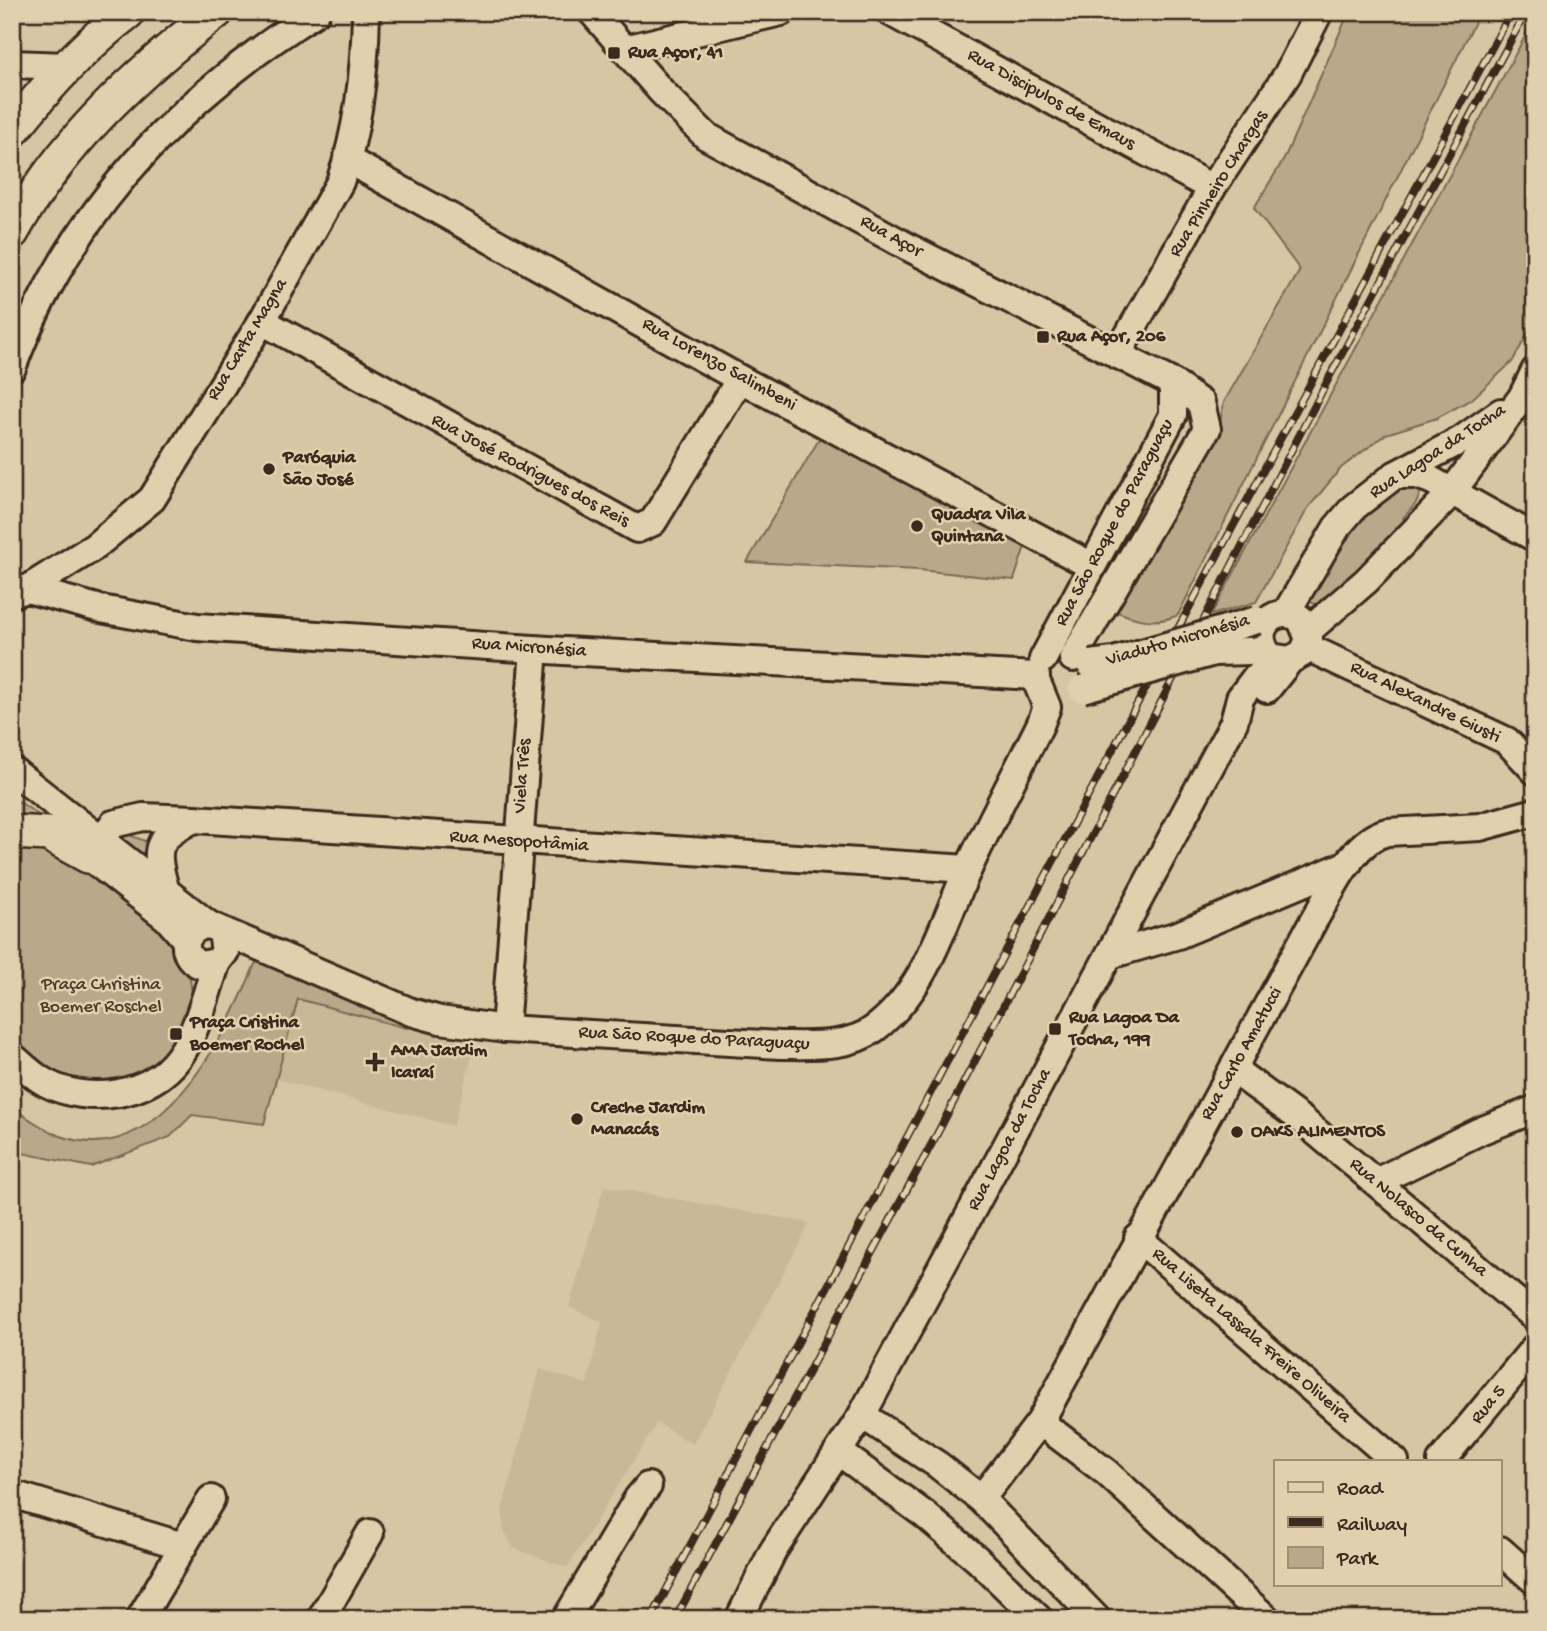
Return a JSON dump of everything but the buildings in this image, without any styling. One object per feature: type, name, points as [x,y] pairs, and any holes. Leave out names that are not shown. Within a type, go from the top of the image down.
[{"type":"main road","points":[[12,131],[67,66],[101,33],[128,12]]},
{"type":"main road","points":[[12,232],[60,159],[97,116],[149,66],[216,12]]},
{"type":"main road","points":[[12,832],[48,834],[94,847]]},
{"type":"street","points":[[12,368],[44,296],[124,172],[206,91],[316,12]]},
{"type":"street","name":"Rua Carta Magna","points":[[20,591],[94,547],[152,499],[262,321],[340,182],[348,160],[365,59],[366,12]]},
{"type":"street","name":"Rua Açor","points":[[592,12],[683,116],[706,136],[908,247],[1173,383],[1201,403],[1207,429]]},
{"type":"street","points":[[625,49],[781,12]]},
{"type":"street","name":"Rua Discipulos de Emaus","points":[[890,12],[1212,188]]},
{"type":"street","name":"Rua Pinheiro Chargas","points":[[1117,355],[1212,188],[1287,75],[1319,12]]},
{"type":"street","points":[[12,64],[67,66]]},
{"type":"street","name":"Rua Lorenzo Salimbeni","points":[[348,160],[740,379],[1092,566]]},
{"type":"street","name":"Rua José Rodrigues dos Reis","points":[[262,321],[361,379],[637,528],[653,522],[740,379]]},
{"type":"street","points":[[1282,650],[1366,581],[1452,492],[1522,397],[1535,371]]},
{"type":"street","name":"Rua São Roque do Paraguaçu","points":[[12,771],[94,847],[165,888],[215,929],[411,1013],[440,1020],[505,1028],[780,1045],[820,1045],[855,1039],[873,1029],[902,1002],[922,975],[968,869],[1046,710],[1039,674],[1092,566],[1173,415],[1173,383]]},
{"type":"street","name":"Rua Lagoa da Tocha","points":[[746,1616],[773,1551],[862,1415],[1234,722],[1252,708],[1282,650],[1262,645],[1261,629],[1354,507],[1395,475],[1461,440],[1522,397]]},
{"type":"street","name":"Rua São Roque do Paraguaçu","points":[[1080,662],[1207,429]]},
{"type":"street","points":[[1395,475],[1417,475],[1535,538]]},
{"type":"street","name":"Rua Micronésia","points":[[20,591],[100,610],[197,627],[534,649],[1039,674]]},
{"type":"street","points":[[1273,615],[1300,618],[1282,650]]},
{"type":"street","name":"Viaduto Micronésia","points":[[1080,662],[1114,661],[1273,615]]},
{"type":"street","name":"Viela Três","points":[[505,1028],[534,649]]},
{"type":"street","name":"Viaduto Micronésia","points":[[1079,690],[1214,652],[1282,650]]},
{"type":"street","name":"Rua Alexandre Giusti","points":[[1282,650],[1507,741],[1535,771]]},
{"type":"street","points":[[1058,653],[1080,662],[1079,690],[1059,699],[1047,695],[1039,674],[1058,653]]},
{"type":"street","name":"Rua Carlo Amatucci","points":[[981,1499],[1040,1422],[1138,1238],[1234,1070],[1314,920],[1348,864],[1363,846],[1380,834],[1399,830],[1480,827],[1535,813]]},
{"type":"street","points":[[165,888],[158,857],[160,844],[170,832],[194,819]]},
{"type":"street","name":"Rua Mesopotâmia","points":[[94,847],[106,829],[124,820],[194,819],[968,869]]},
{"type":"street","points":[[94,847],[167,918],[199,955]]},
{"type":"street","points":[[1110,955],[1178,935],[1348,864]]},
{"type":"street","points":[[12,1056],[45,1082],[62,1090],[82,1094],[125,1092],[149,1083],[170,1068],[191,1035],[198,1015],[199,955],[194,928],[215,929],[226,945],[199,955]]},
{"type":"street","name":"Rua Nolasco da Cunha","points":[[1234,1070],[1279,1101],[1535,1317]]},
{"type":"street","points":[[1376,1182],[1480,1131],[1535,1109]]},
{"type":"street","name":"Rua Liseta Lassala Freire Oliveira","points":[[1138,1238],[1394,1460]]},
{"type":"street","name":"Rua 5","points":[[1442,1460],[1535,1347]]},
{"type":"street","points":[[862,1415],[938,1465],[981,1499],[1097,1619]]},
{"type":"street","points":[[1040,1422],[1106,1472],[1267,1619]]},
{"type":"street","points":[[839,1452],[925,1515],[977,1559],[1039,1619]]},
{"type":"street","points":[[566,1619],[638,1498],[648,1486]]},
{"type":"street","points":[[12,1494],[183,1546]]},
{"type":"street","points":[[139,1619],[211,1499]]},
{"type":"street","points":[[321,1619],[370,1534]]},
{"type":"street","points":[[1502,1552],[1535,1581]]},
{"type":"shaded area","name":"AMA Jardim Icaraí","points":[[298,999],[475,1046],[453,1126],[276,1079]]},
{"type":"shaded area","points":[[604,1186],[810,1223],[693,1444],[657,1423],[567,1568],[513,1548],[504,1530],[502,1510],[540,1369],[587,1384],[602,1322],[569,1307]]},
{"type":"green space","points":[[1349,12],[1480,12],[1178,615],[1154,621],[1115,611],[1218,433],[1224,402],[1300,270],[1254,208],[1284,159]]},
{"type":"green space","points":[[1535,18],[1535,321],[1512,362],[1472,399],[1437,418],[1386,434],[1341,468],[1308,508],[1256,602],[1211,615]]},
{"type":"green space","points":[[821,436],[1027,540],[1014,580],[919,570],[747,562]]},
{"type":"green space","points":[[1415,484],[1420,486],[1419,496],[1416,504],[1403,518],[1407,522],[1349,581],[1319,605],[1310,602],[1306,594],[1353,529],[1381,502]]},
{"type":"green space","points":[[12,797],[83,845],[12,828]]},
{"type":"green space","points":[[127,834],[150,843],[151,865],[118,842]]},
{"type":"green space","name":"Praça Christina Boemer Roschel","points":[[27,844],[76,862],[175,937],[180,948],[191,983],[192,1008],[187,1032],[170,1056],[130,1098],[12,1061],[12,846]]},
{"type":"green space","points":[[263,956],[392,1013],[406,1028],[298,999],[264,1124],[192,1115],[170,1137],[91,1167],[12,1151],[12,1108],[58,1135],[94,1142],[127,1135],[157,1117],[183,1091],[206,1060],[226,1026],[255,964]]},
{"type":"railway","points":[[651,1619],[1129,719],[1511,12]]},
{"type":"railway","points":[[675,1619],[937,1134],[1330,376],[1526,12]]},
{"type":"place","name":"Rua Açor, 41","points":[[614,53]]},
{"type":"place","name":"Rua Açor, 206","points":[[1043,337]]},
{"type":"place","name":"Paróquia São José","points":[[269,469]]},
{"type":"place","name":"Quadra Vila Quintana","points":[[917,526]]},
{"type":"place","name":"Rua Lagoa Da Tocha, 199","points":[[1055,1029]]},
{"type":"place","name":"Praça Cristina Boemer Rochel","points":[[176,1034]]},
{"type":"place","name":"AMA Jardim Icaraí","points":[[375,1062]]},
{"type":"place","name":"Creche Jardim Manacás","points":[[577,1119]]},
{"type":"place","name":"OAKS ALIMENTOS","points":[[1237,1132]]}]
